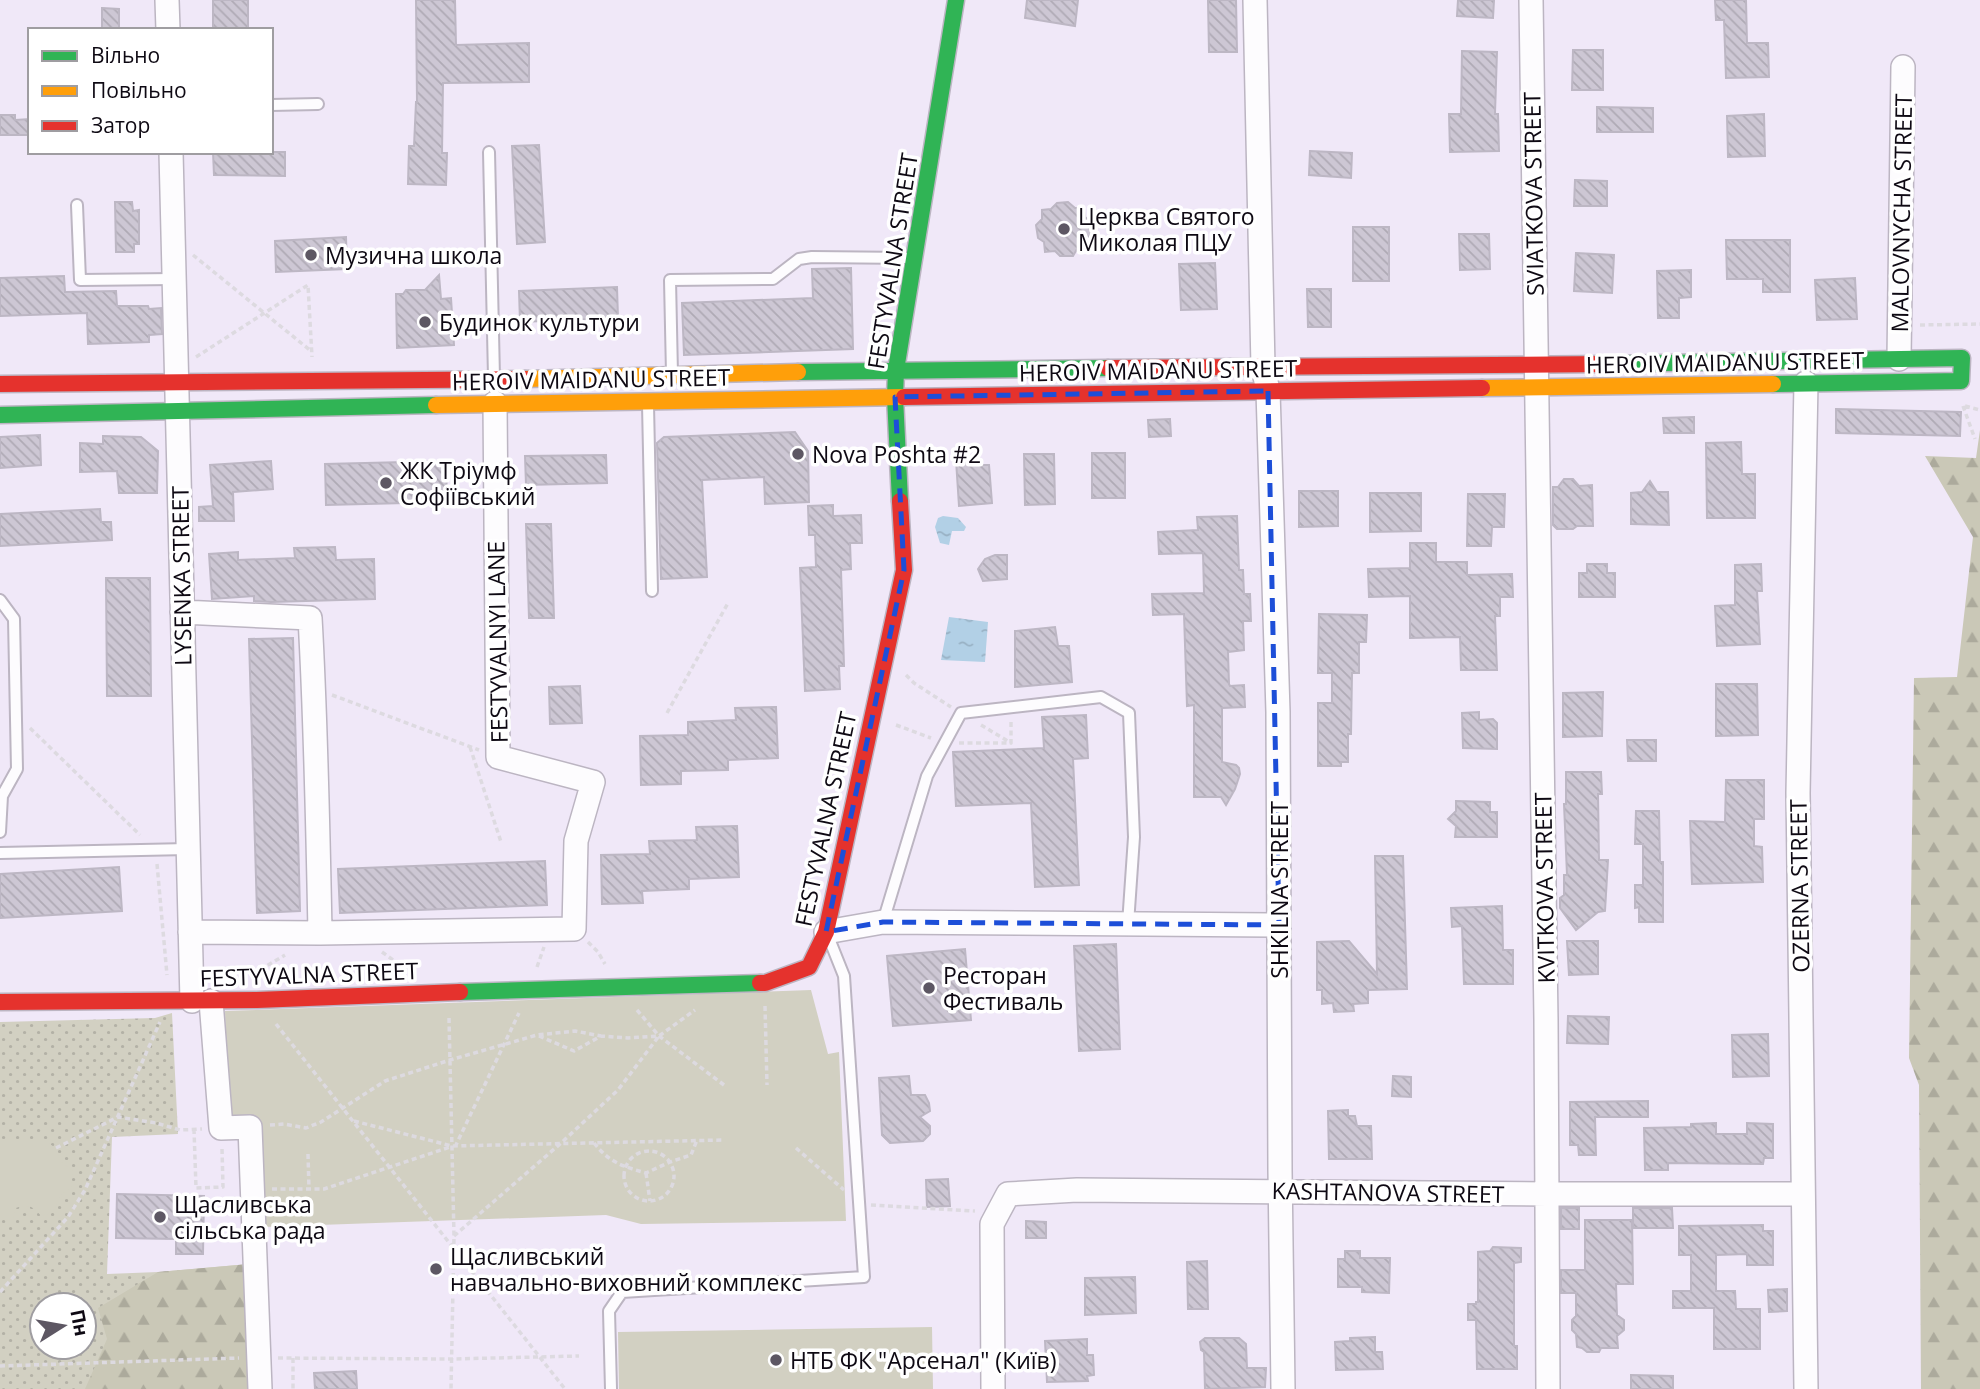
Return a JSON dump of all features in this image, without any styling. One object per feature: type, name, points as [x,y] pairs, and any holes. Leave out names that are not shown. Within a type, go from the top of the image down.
[{"type":"street","points":[[167,0],[168,28]]},
{"type":"street","name":"FESTYVALNA STREET","points":[[0,1002],[257,1000],[765,983],[809,967],[826,932],[904,570],[896,370],[956,0]]},
{"type":"street","name":"SHKILNA STREET","points":[[1255,0],[1263,368],[1268,391],[1278,712],[1283,1389]]},
{"type":"street","name":"SVIATKOVA STREET","points":[[1531,0],[1535,376]]},
{"type":"street","name":"MALOVNYCHA STREET","points":[[1899,359],[1903,67]]},
{"type":"street","name":"LYSENKA STREET","points":[[171,154],[191,1001],[221,1128]]},
{"type":"street","name":"HEROIV MAIDANU STREET","points":[[0,384],[495,380],[896,370],[1263,368],[1535,376],[1806,383],[1961,381],[1962,359],[1899,359],[1535,376],[1268,391],[0,415]]},
{"type":"street","name":"KVITKOVA STREET","points":[[1535,376],[1545,978],[1548,1389]]},
{"type":"street","name":"OZERNA STREET","points":[[1806,383],[1798,793],[1807,1389]]},
{"type":"street","name":"FESTYVALNYI LANE","points":[[495,404],[498,757],[593,782],[576,841],[574,929],[559,929]]},
{"type":"street","points":[[182,611],[310,618],[320,933]]},
{"type":"street","points":[[826,932],[883,922],[1279,925]]},
{"type":"street","points":[[190,932],[559,929]]},
{"type":"street","points":[[221,1128],[250,1127],[260,1389]]},
{"type":"street","name":"KASHTANOVA STREET","points":[[995,1218],[1008,1194],[1077,1190],[1803,1194]]},
{"type":"street","points":[[993,1389],[995,1218]]},
{"type":"lane","points":[[273,105],[318,104]]},
{"type":"lane","name":"HEROIV MAIDANU STREET","points":[[489,152],[495,380]]},
{"type":"lane","points":[[77,205],[80,280],[174,279]]},
{"type":"lane","points":[[672,377],[670,279],[773,279],[799,259],[812,257],[914,258]]},
{"type":"lane","points":[[648,401],[652,591]]},
{"type":"lane","points":[[0,600],[14,619],[17,769],[2,796],[0,832]]},
{"type":"lane","points":[[883,922],[927,776],[961,713],[1101,696],[1129,713],[1134,836],[1128,924]]},
{"type":"lane","points":[[0,853],[188,849]]},
{"type":"lane","points":[[611,1389],[609,1311],[622,1292],[864,1277],[844,976],[826,932]]},
{"type":"path","points":[[183,247],[311,351]]},
{"type":"path","points":[[188,362],[308,285],[312,366]]},
{"type":"path","points":[[1963,406],[1975,439]]},
{"type":"path","points":[[667,713],[728,603]]},
{"type":"path","points":[[314,688],[498,757]]},
{"type":"path","points":[[470,747],[501,842]]},
{"type":"path","points":[[253,1190],[324,1189],[453,1146],[529,990],[544,947],[559,929]]},
{"type":"path","points":[[252,975],[286,954]]},
{"type":"path","points":[[765,983],[767,1085]]},
{"type":"path","points":[[449,993],[454,1236],[451,1389]]},
{"type":"path","points":[[257,1000],[565,1389]]},
{"type":"path","points":[[0,1292],[68,1217],[85,1190],[118,1117],[191,1001]]},
{"type":"path","points":[[454,1236],[618,1090],[659,1036],[698,1007]]},
{"type":"path","points":[[250,1127],[284,1124],[306,1128],[321,1122],[385,1080],[537,1035],[575,1031],[628,1038],[659,1036]]},
{"type":"path","points":[[537,1035],[574,1051],[601,1036]]},
{"type":"path","points":[[55,1149],[118,1117],[180,1130],[194,1129],[221,1128],[223,1187],[196,1188],[194,1129]]},
{"type":"path","points":[[352,1121],[453,1146],[723,1140]]},
{"type":"path","points":[[594,1143],[605,1156],[625,1167],[646,1173],[691,1155],[697,1140]]},
{"type":"path","points":[[796,1148],[860,1205],[995,1218]]},
{"type":"path","points":[[643,1151],[652,1151],[660,1153],[670,1162],[674,1181],[671,1189],[659,1200],[642,1200],[629,1191],[625,1184],[625,1167],[630,1160],[643,1151]]},
{"type":"path","points":[[308,1154],[309,1189]]},
{"type":"path","points":[[646,1173],[650,1201]]},
{"type":"path","points":[[0,1366],[259,1357],[452,1359],[579,1356]]},
{"type":"path","points":[[293,1358],[293,1389]]},
{"type":"highlighted area","points":[[1268,391],[1279,925],[883,922],[826,932],[904,570],[895,397]]},
{"type":"shaded area","points":[[811,990],[828,1054],[839,1052],[846,1221],[641,1224],[606,1215],[263,1227],[258,1121],[228,1125],[225,1011]]},
{"type":"shaded area","points":[[172,1013],[178,1134],[112,1137],[107,1274],[249,1264],[253,1389],[0,1389],[0,1022],[155,1018]]},
{"type":"shaded area","points":[[2,1141],[45,1141],[56,1148],[60,1161],[73,1171],[71,1187],[61,1195],[51,1212],[41,1216],[33,1208],[24,1206],[16,1208],[13,1218],[0,1218]]},
{"type":"shaded area","name":"НТБ ФК \"Арсенал\" (Київ)","points":[[932,1327],[933,1389],[619,1389],[618,1332]]},
{"type":"green space","points":[[1980,430],[1980,1389],[1921,1389],[1919,1085],[1909,1058],[1914,678],[1957,677],[1973,537],[1925,456],[1976,458]]},
{"type":"green space","points":[[249,1264],[253,1389],[85,1389],[107,1339],[98,1308],[158,1272]]},
{"type":"water","points":[[938,518],[958,518],[966,527],[964,531],[952,531],[949,545],[940,543],[935,527]]},
{"type":"water","points":[[949,617],[988,622],[985,662],[941,660]]},
{"type":"building","points":[[213,0],[248,0],[248,28],[213,28]]},
{"type":"building","points":[[416,0],[455,0],[456,45],[529,43],[529,82],[443,83],[442,153],[447,153],[446,185],[408,184],[409,146],[414,146],[417,102]]},
{"type":"building","points":[[1027,0],[1078,0],[1075,26],[1025,18]]},
{"type":"building","points":[[1208,0],[1236,0],[1237,52],[1209,52]]},
{"type":"building","points":[[1458,0],[1494,0],[1493,18],[1457,16]]},
{"type":"building","points":[[1715,0],[1746,0],[1747,43],[1768,43],[1769,77],[1726,78],[1724,20],[1716,20]]},
{"type":"building","points":[[102,8],[119,9],[119,28],[102,28]]},
{"type":"building","points":[[1573,50],[1603,50],[1603,90],[1572,90]]},
{"type":"building","points":[[1462,51],[1497,52],[1495,114],[1498,114],[1499,151],[1450,152],[1449,114],[1461,114]]},
{"type":"building","points":[[1597,107],[1653,108],[1653,132],[1597,132]]},
{"type":"building","points":[[1764,114],[1765,156],[1728,157],[1727,116]]},
{"type":"building","points":[[0,115],[15,115],[15,120],[28,119],[28,135],[0,135]]},
{"type":"building","points":[[539,145],[545,242],[517,244],[512,146]]},
{"type":"building","points":[[1310,151],[1352,153],[1351,178],[1309,175]]},
{"type":"building","points":[[285,152],[285,176],[214,175],[213,154]]},
{"type":"building","points":[[1575,180],[1607,181],[1607,206],[1574,206]]},
{"type":"building","points":[[115,202],[132,202],[133,211],[139,210],[139,244],[134,244],[134,252],[116,252]]},
{"type":"building","name":"Церква Святого Миколая ПЦУ","points":[[1068,202],[1075,208],[1084,208],[1085,217],[1091,222],[1092,233],[1086,240],[1087,248],[1077,249],[1073,256],[1060,256],[1055,251],[1045,252],[1044,242],[1038,238],[1036,225],[1042,219],[1042,210],[1051,209],[1057,203]]},
{"type":"building","points":[[1353,227],[1389,227],[1389,281],[1353,281]]},
{"type":"building","points":[[1459,234],[1489,234],[1490,269],[1460,270]]},
{"type":"building","name":"Музична школа","points":[[346,237],[347,269],[276,272],[275,241]]},
{"type":"building","points":[[1726,240],[1790,240],[1790,292],[1763,292],[1763,279],[1727,279]]},
{"type":"building","points":[[1576,253],[1614,255],[1612,293],[1574,291]]},
{"type":"building","points":[[1215,263],[1217,309],[1181,310],[1179,264]]},
{"type":"building","points":[[851,268],[853,349],[684,355],[682,303],[813,298],[812,269]]},
{"type":"building","points":[[1691,270],[1691,297],[1679,298],[1679,318],[1658,318],[1657,271]]},
{"type":"building","name":"Будинок культури","points":[[439,275],[441,299],[451,298],[454,345],[397,348],[396,294],[403,294],[406,290],[425,290]]},
{"type":"building","points":[[64,276],[65,292],[116,291],[117,306],[161,308],[162,334],[149,335],[149,342],[88,344],[87,313],[0,316],[0,278]]},
{"type":"building","points":[[1855,278],[1857,319],[1817,320],[1815,280]]},
{"type":"building","points":[[617,287],[618,318],[520,322],[519,291]]},
{"type":"building","points":[[1307,289],[1331,289],[1331,327],[1308,327]]},
{"type":"building","points":[[1836,409],[1961,412],[1960,436],[1836,433]]},
{"type":"building","points":[[1694,417],[1694,433],[1664,433],[1663,418]]},
{"type":"building","points":[[1170,419],[1171,436],[1149,437],[1148,420]]},
{"type":"building","points":[[795,432],[808,451],[809,502],[765,504],[764,477],[702,480],[707,577],[661,579],[657,443],[664,437]]},
{"type":"building","points":[[40,435],[41,465],[0,468],[0,437]]},
{"type":"building","points":[[103,436],[141,437],[158,451],[157,493],[119,493],[117,471],[80,472],[80,443],[103,444]]},
{"type":"building","points":[[1741,442],[1742,474],[1755,474],[1755,518],[1707,518],[1706,443]]},
{"type":"building","points":[[1092,453],[1125,453],[1125,498],[1092,498]]},
{"type":"building","points":[[1024,454],[1054,454],[1055,504],[1025,505]]},
{"type":"building","points":[[606,455],[607,483],[526,485],[525,456]]},
{"type":"building","points":[[976,459],[977,465],[989,465],[992,503],[959,506],[956,460]]},
{"type":"building","points":[[271,461],[273,489],[233,492],[234,521],[199,521],[199,507],[213,506],[210,465]]},
{"type":"building","name":"ЖК Тріумф Софіївський","points":[[446,461],[447,502],[326,505],[325,464]]},
{"type":"building","points":[[1564,479],[1573,479],[1579,486],[1592,485],[1593,526],[1557,529],[1553,525],[1553,487],[1558,487]]},
{"type":"building","points":[[1650,481],[1657,492],[1668,492],[1669,525],[1631,524],[1631,493],[1642,492]]},
{"type":"building","points":[[1299,491],[1338,491],[1338,526],[1299,527]]},
{"type":"building","points":[[1370,493],[1421,493],[1421,531],[1370,532]]},
{"type":"building","points":[[1468,494],[1505,494],[1504,527],[1492,527],[1491,546],[1467,546]]},
{"type":"building","points":[[833,505],[833,516],[861,515],[862,543],[850,543],[851,569],[841,570],[844,666],[839,666],[840,689],[805,691],[800,568],[816,567],[815,535],[809,535],[808,506]]},
{"type":"building","points":[[100,509],[101,522],[111,522],[112,540],[0,546],[0,514]]},
{"type":"building","points":[[1237,516],[1239,570],[1243,570],[1244,594],[1250,594],[1251,621],[1243,621],[1244,650],[1228,652],[1229,684],[1244,685],[1245,707],[1222,708],[1222,762],[1236,765],[1240,774],[1226,805],[1221,797],[1194,797],[1194,705],[1187,706],[1184,614],[1153,615],[1152,594],[1204,593],[1203,553],[1159,554],[1158,532],[1198,530],[1197,517]]},
{"type":"building","points":[[526,524],[551,524],[554,618],[529,618]]},
{"type":"building","points":[[1410,543],[1436,543],[1436,562],[1467,562],[1467,575],[1512,574],[1513,597],[1500,597],[1500,616],[1495,616],[1497,670],[1461,670],[1460,637],[1410,638],[1410,596],[1369,597],[1368,569],[1410,568]]},
{"type":"building","points":[[335,547],[336,560],[374,559],[375,599],[271,602],[254,601],[254,596],[212,599],[209,554],[238,552],[238,560],[295,558],[294,548]]},
{"type":"building","points":[[995,555],[1007,555],[1007,579],[983,581],[978,569],[985,559]]},
{"type":"building","points":[[1587,564],[1607,564],[1607,573],[1615,573],[1615,597],[1579,597],[1579,573],[1587,573]]},
{"type":"building","points":[[1761,564],[1762,591],[1757,591],[1760,644],[1717,646],[1715,606],[1735,605],[1735,565]]},
{"type":"building","points":[[106,578],[150,578],[151,696],[107,696]]},
{"type":"building","points":[[1319,614],[1367,615],[1366,642],[1359,642],[1359,673],[1352,673],[1348,762],[1341,762],[1341,766],[1318,766],[1318,703],[1332,703],[1332,673],[1318,673]]},
{"type":"building","points":[[1055,627],[1058,646],[1069,646],[1072,682],[1015,687],[1015,631]]},
{"type":"building","points":[[293,638],[300,911],[257,913],[249,639]]},
{"type":"building","points":[[1716,684],[1757,684],[1758,735],[1716,736]]},
{"type":"building","points":[[580,686],[582,723],[550,724],[549,687]]},
{"type":"building","points":[[1603,692],[1602,736],[1563,737],[1563,693]]},
{"type":"building","points":[[776,707],[778,758],[728,760],[728,770],[681,771],[681,784],[641,785],[640,736],[688,735],[688,722],[736,720],[735,708]]},
{"type":"building","points":[[1479,712],[1479,720],[1493,719],[1497,723],[1497,749],[1463,748],[1462,713]]},
{"type":"building","points":[[1086,715],[1088,758],[1073,759],[1079,885],[1035,887],[1031,803],[956,806],[953,752],[1044,748],[1042,717]]},
{"type":"building","points":[[1627,740],[1656,740],[1656,761],[1628,761]]},
{"type":"building","points":[[1566,772],[1601,772],[1602,794],[1598,794],[1599,860],[1608,860],[1605,911],[1598,912],[1576,930],[1560,908],[1560,898],[1564,895],[1564,875],[1567,875],[1564,804]]},
{"type":"building","points":[[1726,780],[1764,780],[1764,819],[1754,819],[1754,846],[1762,847],[1763,882],[1692,884],[1690,821],[1725,822]]},
{"type":"building","points":[[1456,801],[1490,802],[1490,812],[1497,812],[1497,837],[1455,837],[1456,826],[1448,819],[1456,811]]},
{"type":"building","points":[[1636,811],[1659,811],[1660,862],[1663,862],[1663,922],[1639,922],[1639,907],[1635,908],[1635,885],[1643,885],[1643,844],[1635,844]]},
{"type":"building","points":[[737,826],[739,877],[689,879],[689,889],[642,891],[643,903],[602,904],[601,855],[650,854],[649,841],[697,840],[696,827]]},
{"type":"building","points":[[1375,856],[1403,856],[1407,989],[1368,990],[1368,1003],[1353,1004],[1354,1011],[1334,1012],[1333,1003],[1322,1004],[1322,990],[1317,990],[1317,942],[1349,941],[1377,974]]},
{"type":"building","points":[[545,861],[547,905],[340,913],[338,869]]},
{"type":"building","points":[[119,867],[122,911],[0,918],[0,874]]},
{"type":"building","points":[[1502,906],[1503,950],[1513,950],[1513,984],[1464,984],[1462,926],[1452,927],[1451,908]]},
{"type":"building","points":[[1567,941],[1598,941],[1598,974],[1569,975]]},
{"type":"building","points":[[1116,944],[1120,1049],[1079,1051],[1074,946]]},
{"type":"building","name":"Ресторан Фестиваль","points":[[965,949],[971,1020],[893,1026],[887,956]]},
{"type":"building","points":[[1568,1016],[1609,1017],[1608,1044],[1567,1043]]},
{"type":"building","points":[[1768,1034],[1769,1076],[1733,1077],[1732,1035]]},
{"type":"building","points":[[909,1076],[911,1095],[925,1095],[929,1103],[930,1111],[920,1117],[930,1126],[930,1134],[923,1141],[890,1143],[882,1135],[879,1078]]},
{"type":"building","points":[[1393,1076],[1411,1077],[1411,1097],[1392,1096]]},
{"type":"building","points":[[1648,1101],[1648,1117],[1595,1117],[1596,1155],[1579,1155],[1578,1145],[1570,1145],[1570,1102]]},
{"type":"building","points":[[1348,1110],[1348,1116],[1355,1116],[1357,1126],[1371,1126],[1372,1159],[1329,1159],[1328,1111]]},
{"type":"building","points":[[1716,1123],[1716,1134],[1747,1134],[1747,1123],[1773,1124],[1773,1158],[1764,1158],[1763,1164],[1668,1163],[1668,1170],[1645,1170],[1644,1128],[1691,1127],[1691,1124]]},
{"type":"building","points":[[948,1179],[950,1206],[927,1207],[926,1180]]},
{"type":"building","name":"Щасливська сільська рада","points":[[117,1194],[204,1196],[203,1254],[176,1254],[176,1239],[116,1238]]},
{"type":"building","points":[[1561,1208],[1579,1208],[1579,1229],[1561,1229]]},
{"type":"building","points":[[1633,1208],[1672,1208],[1673,1228],[1633,1228]]},
{"type":"building","points":[[1585,1220],[1632,1220],[1633,1284],[1616,1284],[1617,1315],[1624,1320],[1624,1330],[1617,1336],[1618,1348],[1601,1348],[1599,1352],[1587,1352],[1577,1347],[1576,1334],[1572,1330],[1572,1320],[1576,1316],[1576,1293],[1561,1293],[1561,1270],[1585,1270]]},
{"type":"building","points":[[1026,1221],[1046,1222],[1046,1238],[1026,1238]]},
{"type":"building","points":[[1763,1225],[1763,1231],[1773,1231],[1773,1265],[1747,1265],[1747,1254],[1716,1255],[1716,1291],[1735,1291],[1736,1309],[1760,1309],[1760,1349],[1714,1349],[1714,1308],[1673,1308],[1673,1291],[1691,1291],[1691,1255],[1679,1255],[1679,1226]]},
{"type":"building","points":[[1493,1247],[1521,1248],[1521,1262],[1514,1263],[1514,1346],[1517,1346],[1517,1369],[1477,1369],[1476,1320],[1468,1320],[1468,1304],[1478,1302],[1478,1252],[1490,1251]]},
{"type":"building","points":[[1345,1251],[1360,1251],[1360,1258],[1390,1258],[1389,1293],[1362,1292],[1362,1287],[1338,1287],[1338,1259],[1345,1259]]},
{"type":"building","points":[[1207,1261],[1208,1309],[1188,1309],[1187,1262]]},
{"type":"building","points":[[1135,1277],[1136,1313],[1085,1315],[1085,1278]]},
{"type":"building","points":[[1787,1289],[1787,1311],[1769,1312],[1768,1290]]},
{"type":"building","points":[[1375,1337],[1375,1352],[1382,1352],[1383,1369],[1336,1370],[1335,1342],[1350,1341],[1350,1338]]},
{"type":"building","points":[[1205,1338],[1239,1338],[1246,1344],[1247,1368],[1266,1368],[1265,1387],[1205,1389],[1204,1352],[1200,1342]]},
{"type":"building","points":[[1087,1339],[1087,1355],[1093,1355],[1094,1375],[1087,1376],[1088,1381],[1047,1382],[1045,1341]]},
{"type":"building","points":[[356,1371],[357,1389],[315,1389],[314,1373]]},
{"type":"building","points":[[1631,1375],[1673,1376],[1673,1389],[1631,1389]]},
{"type":"traffic: fast","points":[[900,501],[896,370],[956,0]]},
{"type":"traffic: fast","points":[[1608,364],[1962,358],[1961,381],[1773,384]]},
{"type":"traffic: fast","points":[[798,372],[1108,368]]},
{"type":"traffic: fast","points":[[0,415],[436,405]]},
{"type":"traffic: fast","points":[[460,992],[760,983]]},
{"type":"traffic: slow","points":[[525,379],[798,372]]},
{"type":"traffic: slow","points":[[1482,388],[1773,384]]},
{"type":"traffic: slow","points":[[436,405],[904,397]]},
{"type":"traffic: jam","points":[[1108,368],[1608,364]]},
{"type":"traffic: jam","points":[[0,384],[525,379]]},
{"type":"traffic: jam","points":[[904,397],[1482,388]]},
{"type":"traffic: jam","points":[[760,983],[809,967],[826,932],[904,570],[900,501]]},
{"type":"traffic: jam","points":[[0,1002],[257,1000],[460,992]]},
{"type":"place","name":"Церква Святого Миколая ПЦУ","points":[[1064,229]]},
{"type":"place","name":"Музична школа","points":[[311,255]]},
{"type":"place","name":"Будинок культури","points":[[425,322]]},
{"type":"place","name":"Nova Poshta #2","points":[[798,454]]},
{"type":"place","name":"ЖК Тріумф Софіївський","points":[[386,483]]},
{"type":"place","name":"Ресторан Фестиваль","points":[[929,988]]},
{"type":"place","name":"Щасливська сільська рада","points":[[160,1217]]},
{"type":"place","name":"Щасливський навчально-виховний комплекс","points":[[436,1269]]},
{"type":"place","name":"НТБ ФК \"Арсенал\" (Київ)","points":[[776,1360]]}]
